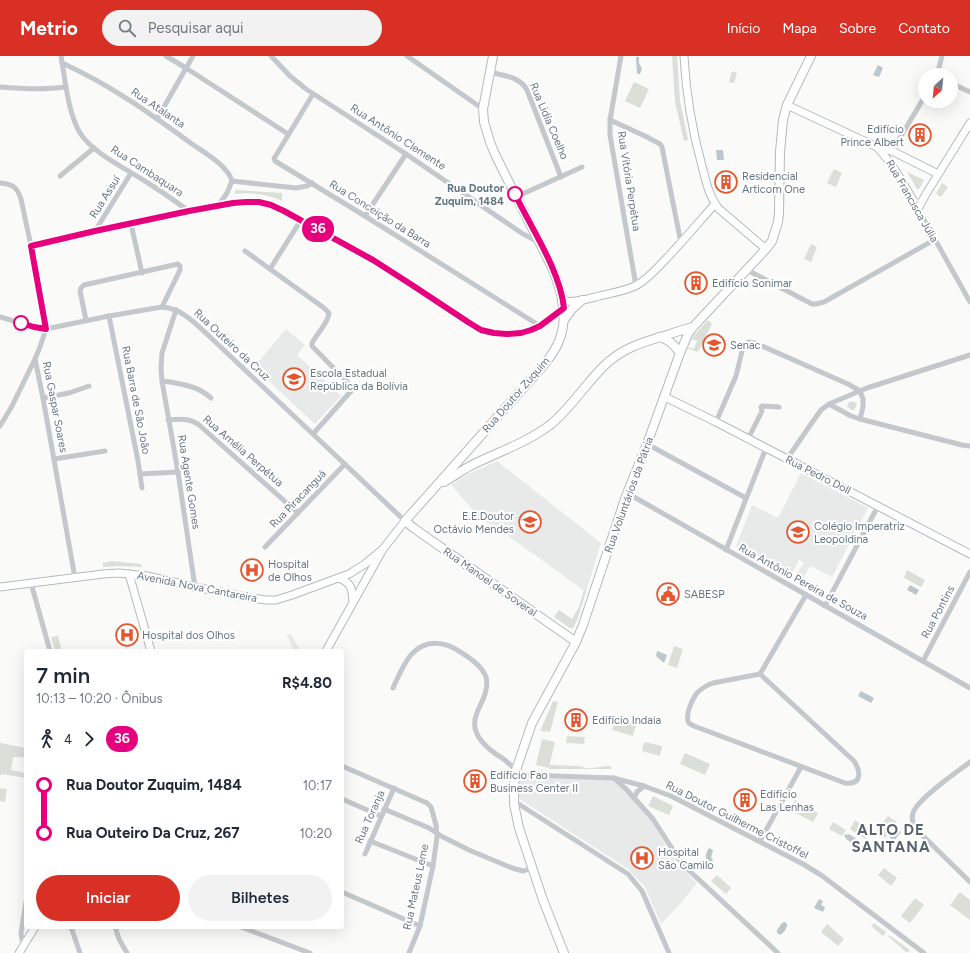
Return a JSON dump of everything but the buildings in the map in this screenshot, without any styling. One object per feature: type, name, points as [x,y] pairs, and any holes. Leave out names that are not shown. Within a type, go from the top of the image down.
[{"type":"main road","name":"Rua Doutor Zuquim","points":[[405,521],[547,361],[558,344],[564,321],[561,290],[557,280],[490,142],[484,122],[483,109],[493,56]]},
{"type":"main road","name":"Rua Voluntários da Pátria","points":[[564,953],[543,900],[519,828],[514,801],[516,770],[532,723],[576,642],[587,616],[627,493],[688,334],[766,249],[772,240],[778,222],[779,213],[783,120],[787,105],[811,56]]},
{"type":"main road","points":[[564,321],[572,309],[582,300]]},
{"type":"main road","points":[[439,483],[444,482],[467,468],[535,435],[561,414],[600,370],[614,357],[633,346],[693,327]]},
{"type":"main road","points":[[658,337],[666,339],[672,343],[680,353]]},
{"type":"main road","name":"Rua Manoel de Soveral","points":[[405,521],[576,642]]},
{"type":"street","name":"Rua Cambaquara","points":[[61,56],[66,87],[75,123],[86,141],[94,148],[189,211]]},
{"type":"street","points":[[166,56],[288,134]]},
{"type":"street","points":[[157,119],[193,56]]},
{"type":"street","name":"Rua Antônio Clemente","points":[[271,56],[294,79],[313,94],[406,154],[523,234],[539,242]]},
{"type":"street","points":[[407,56],[483,109]]},
{"type":"street","name":"Rua Vitória Perpétua","points":[[622,56],[610,120],[610,130],[636,286]]},
{"type":"street","points":[[684,56],[688,99],[696,145],[708,189],[715,204],[766,249]]},
{"type":"street","points":[[939,68],[942,56]]},
{"type":"street","name":"Rua Atalanta","points":[[62,63],[78,70],[126,98],[157,119],[220,165],[229,173],[232,181]]},
{"type":"street","name":"Rua Lidía Coelho","points":[[490,72],[517,80],[524,85],[561,177],[516,197]]},
{"type":"street","points":[[958,86],[970,92]]},
{"type":"street","points":[[0,87],[36,90],[66,87]]},
{"type":"street","name":"Rua Conceição da Barra","points":[[313,94],[274,160],[540,326]]},
{"type":"street","name":"Rua Francisca Júlia","points":[[787,105],[877,147],[885,155],[918,209],[970,302]]},
{"type":"street","points":[[892,151],[918,108]]},
{"type":"street","points":[[610,120],[660,144],[662,147],[681,243]]},
{"type":"street","points":[[918,209],[970,123]]},
{"type":"street","points":[[877,147],[892,151],[938,174]]},
{"type":"street","points":[[60,176],[94,148]]},
{"type":"street","points":[[365,216],[406,154]]},
{"type":"street","points":[[894,168],[904,157]]},
{"type":"street","points":[[561,177],[582,167]]},
{"type":"street","name":"Rua Assuí","points":[[95,231],[131,173]]},
{"type":"street","points":[[218,206],[232,181],[296,188],[307,186],[312,183]]},
{"type":"street","name":"Rua Gaspar Soares","points":[[0,183],[15,187],[19,193],[31,246],[46,329],[35,359],[44,398],[75,578]]},
{"type":"street","points":[[31,246],[189,211],[246,202],[259,202],[271,205],[301,220],[373,260],[481,330],[507,334],[521,333],[540,326],[563,304],[627,289],[644,281],[681,243],[715,204]]},
{"type":"street","points":[[270,269],[301,220]]},
{"type":"street","points":[[131,224],[142,273]]},
{"type":"street","points":[[747,270],[812,304],[816,304],[824,302],[934,240]]},
{"type":"street","points":[[245,251],[329,313],[329,316],[312,343],[312,346],[352,388],[313,434]]},
{"type":"street","points":[[86,320],[80,291],[82,286],[178,264],[180,266],[180,270],[162,307]]},
{"type":"street","name":"Rua Outeiro da Cruz","points":[[0,317],[46,329],[86,320],[162,307],[176,310],[187,317],[208,335],[405,521]]},
{"type":"street","name":"Rua Agente Gomes","points":[[176,310],[162,353],[162,381],[178,472],[195,587]]},
{"type":"street","name":"Rua Barra de São João","points":[[110,316],[142,488]]},
{"type":"street","points":[[716,422],[736,376],[743,347],[748,342],[768,348],[848,384],[860,391],[864,402],[860,419]]},
{"type":"street","points":[[787,458],[821,410],[829,404],[871,387],[970,355]]},
{"type":"street","points":[[0,426],[12,406],[35,359]]},
{"type":"street","points":[[162,381],[192,387],[211,398]]},
{"type":"street","points":[[44,398],[69,393],[88,386]]},
{"type":"street","name":"Rua Pedro Doll","points":[[665,397],[787,458],[970,554]]},
{"type":"street","points":[[829,404],[860,419],[970,446]]},
{"type":"street","points":[[748,438],[762,411],[762,406],[780,407]]},
{"type":"street","name":"Rua Amélia Perpétua","points":[[168,420],[186,419],[192,420],[198,424],[298,513]]},
{"type":"street","points":[[647,444],[746,498]]},
{"type":"street","points":[[726,550],[766,448]]},
{"type":"street","points":[[54,459],[105,451]]},
{"type":"street","name":"Rua Piracanguá","points":[[265,547],[345,464]]},
{"type":"street","points":[[140,474],[178,472]]},
{"type":"street","name":"Rua Antônio Pereira de Souza","points":[[627,493],[970,688]]},
{"type":"street","points":[[825,606],[878,506]]},
{"type":"street","name":"Rua Doutor Zuquim","points":[[327,649],[383,549],[405,521]]},
{"type":"street","name":"Avenida Nova Cantareira","points":[[0,587],[113,573],[146,576],[251,598],[276,600],[339,578],[357,570],[369,562],[383,549]]},
{"type":"street","name":"Rua Pontins","points":[[923,661],[970,572]]},
{"type":"street","points":[[129,574],[150,649]]},
{"type":"street","points":[[132,586],[139,578],[146,576]]},
{"type":"street","points":[[339,578],[347,582],[351,587],[353,602]]},
{"type":"street","points":[[31,583],[49,649]]},
{"type":"street","points":[[760,674],[854,761],[860,774],[857,781],[849,784],[845,783],[689,723],[688,715],[693,700],[707,685],[760,674],[806,595]]},
{"type":"street","points":[[392,688],[403,666],[418,648],[433,643],[441,643],[461,652],[477,664],[483,671],[486,678],[487,685],[485,693],[475,720],[476,733],[491,751],[507,761],[516,770]]},
{"type":"street","points":[[970,762],[922,800],[917,805],[912,817],[912,823],[915,828],[970,882]]},
{"type":"street","points":[[344,767],[394,788]]},
{"type":"street","points":[[760,841],[801,767]]},
{"type":"street","name":"Rua Doutor Guilherme Cristoffel","points":[[516,770],[527,775],[613,778],[644,786],[671,796],[760,841],[821,875],[924,953]]},
{"type":"street","points":[[613,778],[653,819],[682,864],[778,953]]},
{"type":"street","points":[[634,798],[637,792],[644,786]]},
{"type":"street","name":"Rua Mateus Leme","points":[[394,788],[427,803],[431,807],[437,832],[433,866],[420,926],[409,953]]},
{"type":"street","name":"Rua Toranja","points":[[365,854],[394,788]]},
{"type":"street","points":[[344,800],[381,816]]},
{"type":"street","points":[[514,801],[628,874],[642,891],[668,953]]},
{"type":"street","points":[[384,809],[429,828],[441,836],[469,850],[512,868],[523,871],[532,868]]},
{"type":"street","points":[[370,842],[433,866]]},
{"type":"street","points":[[344,893],[420,926]]},
{"type":"street","points":[[21,950],[21,933],[24,921]]},
{"type":"street","points":[[21,950],[34,929]]},
{"type":"street","points":[[71,929],[80,953]]},
{"type":"street","points":[[116,929],[119,939],[127,953]]},
{"type":"street","points":[[247,929],[307,953]]},
{"type":"shaded area","points":[[672,56],[677,56],[680,101],[688,140],[684,141],[675,102]]},
{"type":"shaded area","points":[[636,57],[639,57],[639,63],[642,69],[640,74],[637,73]]},
{"type":"shaded area","points":[[878,65],[883,68],[879,77],[873,75]]},
{"type":"shaded area","points":[[732,71],[737,73],[734,83],[729,82]]},
{"type":"shaded area","points":[[634,82],[649,89],[640,108],[625,101]]},
{"type":"shaded area","points":[[716,150],[723,150],[724,160],[717,160]]},
{"type":"shaded area","points":[[834,169],[842,173],[836,187],[827,183]]},
{"type":"shaded area","points":[[907,172],[924,180],[919,189],[917,189]]},
{"type":"shaded area","points":[[942,183],[948,187],[941,197],[936,194]]},
{"type":"shaded area","points":[[236,190],[282,193],[282,201],[259,194],[235,194]]},
{"type":"shaded area","points":[[811,244],[817,247],[811,262],[804,259]]},
{"type":"shaded area","points":[[708,320],[712,324],[699,350],[697,352],[688,348],[694,349],[697,341],[691,339]]},
{"type":"shaded area","name":"Escola Estadual República da Bolívia","points":[[286,329],[305,345],[297,355],[341,396],[315,424],[254,367]]},
{"type":"shaded area","points":[[850,402],[857,404],[854,410],[847,407],[848,403]]},
{"type":"shaded area","name":"E.E.Doutor Octávio Mendes","points":[[497,461],[601,543],[586,592],[507,535],[480,518],[451,485],[468,474]]},
{"type":"shaded area","name":"Colégio Imperatriz Leopoldina","points":[[801,473],[868,508],[832,577],[810,566],[801,583],[794,579],[804,562],[799,560],[790,577],[736,546],[752,505],[778,518]]},
{"type":"shaded area","points":[[111,561],[141,564],[142,567],[103,567],[103,563]]},
{"type":"shaded area","points":[[907,570],[925,580],[921,587],[904,578]]},
{"type":"shaded area","points":[[910,585],[919,590],[916,595],[907,590]]},
{"type":"shaded area","points":[[584,590],[586,592],[579,616],[573,628],[570,628],[554,617],[559,610],[572,619],[579,607]]},
{"type":"shaded area","points":[[291,634],[299,649],[293,649],[287,635]]},
{"type":"shaded area","points":[[58,636],[61,649],[54,649],[51,637]]},
{"type":"shaded area","points":[[674,646],[683,649],[677,668],[668,665]]},
{"type":"shaded area","points":[[657,651],[667,655],[664,663],[656,656]]},
{"type":"shaded area","points":[[861,691],[874,698],[871,703],[858,696]]},
{"type":"shaded area","points":[[553,701],[558,702],[550,732],[540,731]]},
{"type":"shaded area","points":[[615,720],[636,725],[633,736],[612,730]]},
{"type":"shaded area","points":[[567,736],[585,737],[584,744],[566,743]]},
{"type":"shaded area","points":[[542,739],[555,742],[549,768],[536,765]]},
{"type":"shaded area","points":[[644,742],[662,746],[660,756],[642,751]]},
{"type":"shaded area","points":[[0,743],[24,748],[24,758],[13,757],[11,770],[24,773],[24,778],[1,774],[0,777]]},
{"type":"shaded area","points":[[685,753],[710,764],[705,775],[680,764]]},
{"type":"shaded area","points":[[550,765],[591,768],[611,766],[611,769],[549,769]]},
{"type":"shaded area","name":"Hospital São Camilo","points":[[585,778],[616,781],[649,818],[661,834],[666,846],[677,864],[697,883],[661,924],[645,887],[628,869],[521,800],[517,795],[519,779]]},
{"type":"shaded area","points":[[0,788],[7,789],[5,802],[0,801]]},
{"type":"shaded area","points":[[653,796],[673,806],[669,815],[648,806]]},
{"type":"shaded area","points":[[795,800],[818,813],[813,822],[790,810]]},
{"type":"shaded area","points":[[888,816],[897,822],[885,838],[876,831]]},
{"type":"shaded area","points":[[855,820],[871,831],[865,839],[850,829]]},
{"type":"shaded area","points":[[833,822],[846,830],[842,836],[829,829]]},
{"type":"shaded area","points":[[896,828],[901,832],[894,841],[889,837]]},
{"type":"shaded area","points":[[849,834],[858,840],[855,845],[846,839],[844,836]]},
{"type":"shaded area","points":[[709,848],[713,850],[711,858],[713,859],[711,863],[706,857]]},
{"type":"shaded area","points":[[884,868],[897,878],[891,886],[878,875]]},
{"type":"shaded area","points":[[717,875],[731,888],[726,894],[711,881]]},
{"type":"shaded area","points":[[960,892],[970,900],[970,920],[950,905]]},
{"type":"shaded area","points":[[915,898],[924,905],[910,923],[901,916]]},
{"type":"shaded area","points":[[819,899],[823,901],[821,905],[825,907],[823,912],[814,908]]},
{"type":"shaded area","points":[[785,922],[787,924],[786,927],[784,932],[780,935],[777,933],[777,930],[782,923]]},
{"type":"shaded area","points":[[874,923],[886,932],[883,936],[871,926]]},
{"type":"shaded area","points":[[827,924],[844,939],[838,946],[821,932]]},
{"type":"shaded area","points":[[889,935],[910,950],[907,953],[888,936]]},
{"type":"bus line","name":"36","points":[[21,323],[46,329],[31,246],[189,211],[246,202],[259,202],[271,205],[284,211],[373,260],[481,330],[507,334],[521,333],[540,326],[564,308],[561,290],[550,263],[515,194]]},
{"type":"place","name":"Edifício Prince Albert","points":[[920,135]]},
{"type":"place","name":"Residencial Articom One","points":[[726,182]]},
{"type":"place","name":"Rua Doutor Zuquim, 1484","points":[[515,194]]},
{"type":"place","name":"Edifício Sonimar","points":[[696,283]]},
{"type":"place","name":"Senac","points":[[714,345]]},
{"type":"place","name":"Escola Estadual República da Bolívia","points":[[294,379]]},
{"type":"place","name":"E.E.Doutor Octávio Mendes","points":[[530,522]]},
{"type":"place","name":"Colégio Imperatriz Leopoldina","points":[[798,532]]},
{"type":"place","name":"Hospital de Olhos","points":[[252,570]]},
{"type":"place","name":"SABESP","points":[[668,594]]},
{"type":"place","name":"Hospital dos Olhos","points":[[127,635]]},
{"type":"place","name":"Edifício Indaia","points":[[576,720]]},
{"type":"place","name":"Edifício Fao Business Center II","points":[[475,781]]},
{"type":"place","name":"Edifício Las Lenhas","points":[[745,800]]},
{"type":"place","name":"Hospital São Camilo","points":[[642,858]]},
{"type":"district","name":"ALTO DE SANTANA","points":[[891,838]]}]
